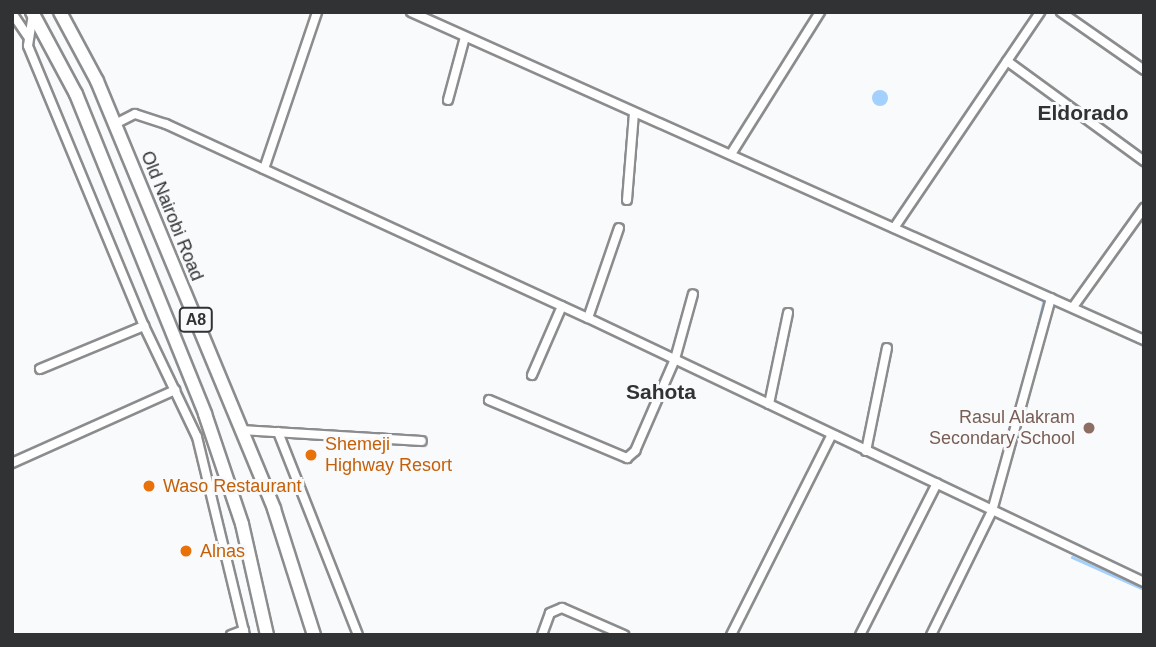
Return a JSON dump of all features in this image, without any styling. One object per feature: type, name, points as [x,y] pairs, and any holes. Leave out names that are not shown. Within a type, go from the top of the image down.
[{"type":"highway","name":"Old Nairobi Road","points":[[60,12],[115,124],[274,509],[314,635]]},
{"type":"highway","name":"A8","points":[[32,13],[76,94],[205,414],[242,524],[267,635]]},
{"type":"street","points":[[264,169],[317,12]]},
{"type":"street","points":[[411,12],[1144,340]]},
{"type":"street","points":[[731,154],[820,12]]},
{"type":"street","points":[[894,228],[1040,12]]},
{"type":"street","points":[[1061,12],[1144,70]]},
{"type":"street","points":[[12,13],[28,37],[209,477],[244,632],[231,635]]},
{"type":"street","points":[[28,37],[32,13]]},
{"type":"street","points":[[447,100],[465,37]]},
{"type":"street","points":[[1007,61],[1144,161]]},
{"type":"street","points":[[627,200],[634,113]]},
{"type":"street","points":[[115,124],[122,118],[143,115],[588,318],[831,436],[1144,582]]},
{"type":"street","points":[[1073,307],[1144,208]]},
{"type":"street","points":[[588,318],[619,228]]},
{"type":"street","points":[[489,400],[627,458],[635,451],[675,359],[693,294]]},
{"type":"street","points":[[931,635],[992,510],[1051,298]]},
{"type":"street","points":[[532,376],[562,306]]},
{"type":"street","points":[[768,404],[788,313]]},
{"type":"street","points":[[40,369],[145,326]]},
{"type":"street","points":[[866,451],[887,348]]},
{"type":"street","points":[[12,463],[175,390]]},
{"type":"street","points":[[241,430],[422,441]]},
{"type":"street","points":[[278,432],[358,635]]},
{"type":"street","points":[[731,635],[831,436]]},
{"type":"street","points":[[860,635],[937,484]]},
{"type":"street","points":[[542,635],[550,613],[562,608],[624,635]]},
{"type":"water","points":[[877,90],[883,90],[888,98],[886,104],[877,106],[872,101],[872,95]]},
{"type":"waterway","points":[[1035,338],[1044,300]]},
{"type":"waterway","points":[[1096,323],[1144,344]]},
{"type":"waterway","points":[[1072,557],[1144,589]]},
{"type":"place","name":"Rasul Alakram Secondary School","points":[[1089,428]]},
{"type":"place","name":"Shemeji Highway Resort","points":[[311,455]]},
{"type":"place","name":"Waso Restaurant","points":[[149,486]]},
{"type":"place","name":"Alnas","points":[[186,551]]},
{"type":"district","name":"Eldorado","points":[[1083,113]]},
{"type":"district","name":"Sahota","points":[[661,392]]}]
